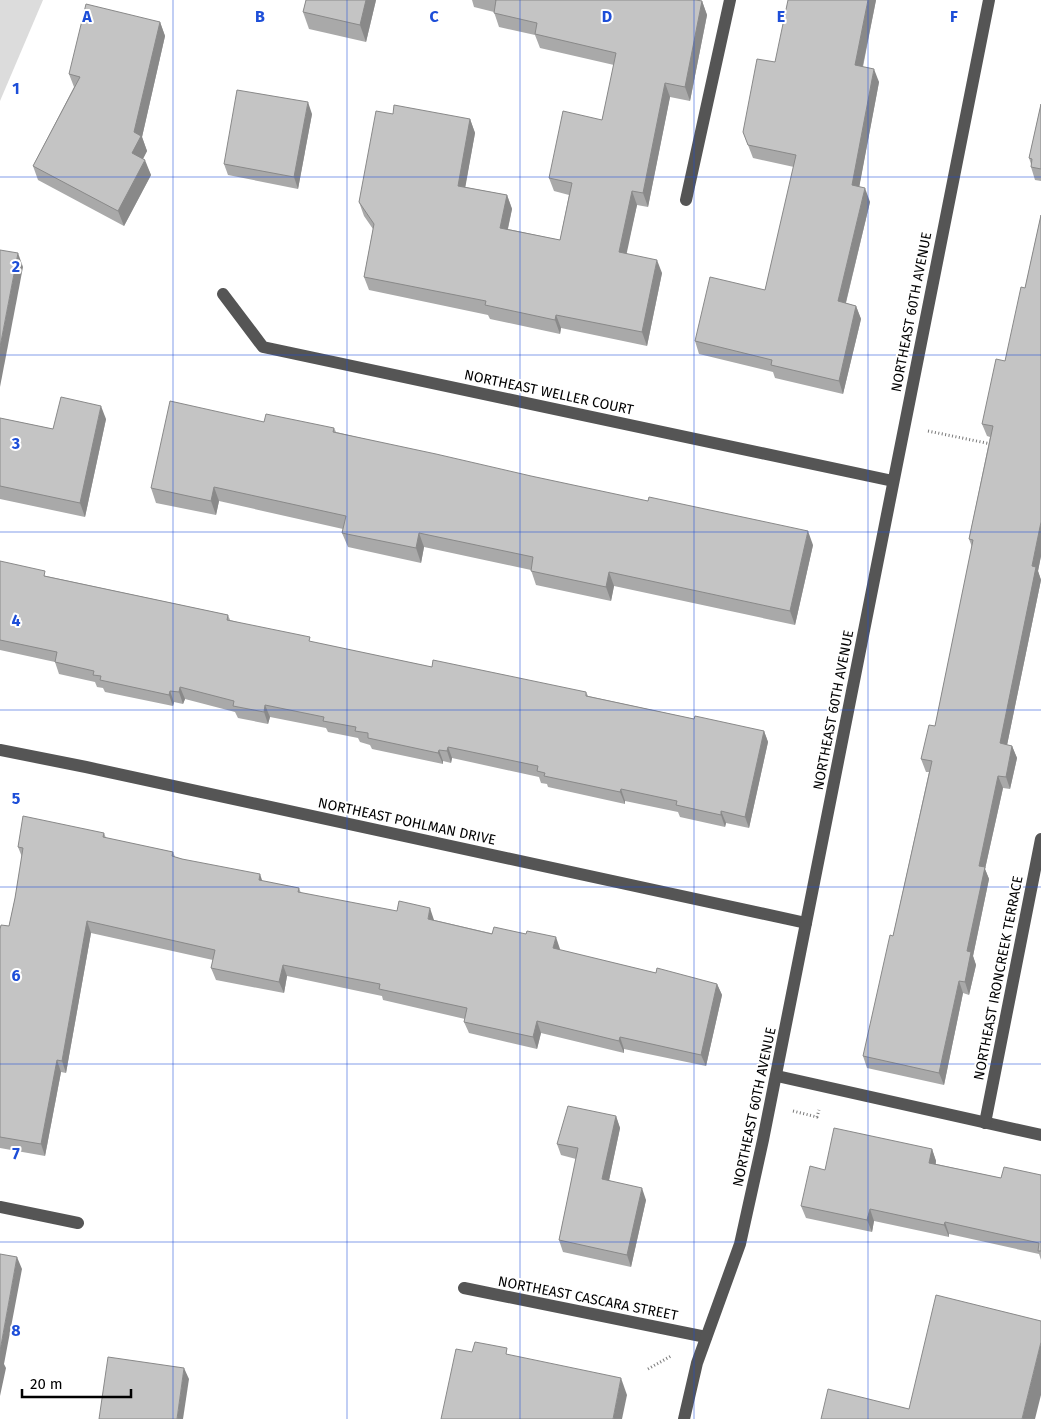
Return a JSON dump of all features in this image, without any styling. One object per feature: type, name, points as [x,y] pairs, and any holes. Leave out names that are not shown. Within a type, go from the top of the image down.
[{"type":"street","points":[[686,200],[730,0]]},
{"type":"street","name":"NORTHEAST 60TH AVENUE","points":[[684,1419],[690,1390],[706,1337],[740,1244],[776,1076],[988,0]]},
{"type":"street","name":"NORTHEAST WELLER COURT","points":[[223,294],[263,347],[892,481]]},
{"type":"street","name":"NORTHEAST POHLMAN DRIVE","points":[[0,750],[806,923]]},
{"type":"street","name":"NORTHEAST IRONCREEK TERRACE","points":[[985,1123],[1041,839]]},
{"type":"street","points":[[776,1076],[1041,1135]]},
{"type":"street","points":[[0,1207],[78,1223]]},
{"type":"street","name":"NORTHEAST CASCARA STREET","points":[[464,1288],[706,1337]]},
{"type":"path","points":[[903,426],[995,445]]},
{"type":"shaded area","points":[[0,0],[43,0],[0,101]]},
{"type":"building","points":[[306,0],[366,0],[360,25],[303,12]]},
{"type":"building","points":[[496,0],[702,1],[685,87],[665,83],[643,193],[632,191],[619,252],[657,260],[642,332],[556,315],[555,320],[485,305],[486,301],[364,277],[374,224],[359,202],[376,111],[393,114],[394,105],[470,119],[458,186],[507,195],[500,228],[560,240],[572,183],[549,178],[563,111],[602,120],[616,53],[535,34],[537,23],[494,13]]},
{"type":"building","points":[[788,0],[868,0],[855,65],[874,69],[852,185],[865,188],[838,301],[856,306],[839,381],[771,365],[772,360],[695,341],[710,277],[765,290],[796,155],[748,145],[743,132],[757,59],[775,62]]},
{"type":"building","points":[[86,4],[160,22],[134,132],[141,136],[132,153],[145,160],[118,211],[33,166],[80,77],[69,74]]},
{"type":"building","points":[[237,90],[308,102],[294,177],[224,164]]},
{"type":"building","points":[[1041,104],[1041,169],[1031,167],[1032,159],[1029,158]]},
{"type":"building","points":[[1041,215],[1041,522],[1032,566],[1036,567],[1000,743],[1012,746],[1006,777],[998,776],[979,866],[985,867],[967,951],[971,952],[965,982],[959,981],[939,1073],[863,1056],[890,935],[893,936],[932,761],[921,759],[929,725],[935,726],[973,540],[969,539],[993,426],[982,424],[996,359],[1005,361],[1021,287],[1025,288]]},
{"type":"building","points":[[0,250],[18,253],[0,347]]},
{"type":"building","points":[[61,397],[101,406],[80,503],[0,486],[0,418],[53,429]]},
{"type":"building","points":[[170,401],[264,422],[266,414],[334,428],[333,432],[531,476],[648,501],[649,497],[808,531],[790,611],[609,572],[606,587],[531,571],[533,557],[419,533],[416,548],[342,533],[346,516],[214,487],[211,501],[151,488]]},
{"type":"building","points":[[0,561],[45,571],[44,576],[228,615],[227,620],[310,637],[309,641],[432,667],[433,660],[586,692],[586,696],[694,719],[695,716],[764,731],[745,817],[721,811],[721,815],[676,805],[677,801],[621,789],[620,792],[544,776],[545,773],[537,771],[538,766],[448,747],[447,751],[439,750],[438,753],[368,738],[368,733],[355,731],[356,727],[323,721],[324,717],[265,705],[264,712],[233,706],[234,701],[180,687],[179,692],[170,691],[169,695],[100,680],[101,676],[93,675],[94,671],[55,662],[57,652],[0,640]]},
{"type":"building","points":[[23,816],[104,833],[103,837],[173,852],[172,856],[182,859],[260,874],[259,880],[299,888],[298,892],[397,911],[399,901],[430,908],[428,919],[492,934],[494,927],[526,934],[527,931],[556,937],[553,948],[656,973],[657,968],[717,984],[701,1055],[620,1037],[619,1041],[537,1021],[533,1037],[464,1022],[467,1008],[379,989],[380,984],[283,965],[279,982],[211,968],[215,950],[87,921],[62,1061],[57,1060],[41,1144],[0,1137],[0,929],[1,925],[9,926],[15,898],[23,848],[18,847]]},
{"type":"building","points":[[568,1106],[616,1116],[602,1179],[642,1188],[627,1255],[559,1240],[578,1148],[557,1144]]},
{"type":"building","points":[[834,1128],[932,1149],[929,1163],[1001,1178],[1004,1167],[1041,1175],[1041,1251],[1038,1251],[1039,1243],[945,1222],[944,1225],[870,1209],[867,1220],[801,1206],[810,1166],[825,1170]]},
{"type":"building","points":[[0,1254],[17,1257],[0,1351]]},
{"type":"building","points":[[936,1295],[1041,1321],[1041,1342],[1022,1419],[821,1419],[828,1389],[909,1409]]},
{"type":"building","points":[[475,1342],[507,1348],[506,1354],[621,1378],[613,1419],[441,1419],[456,1349],[472,1352]]},
{"type":"building","points":[[108,1357],[184,1368],[177,1419],[99,1419]]}]
